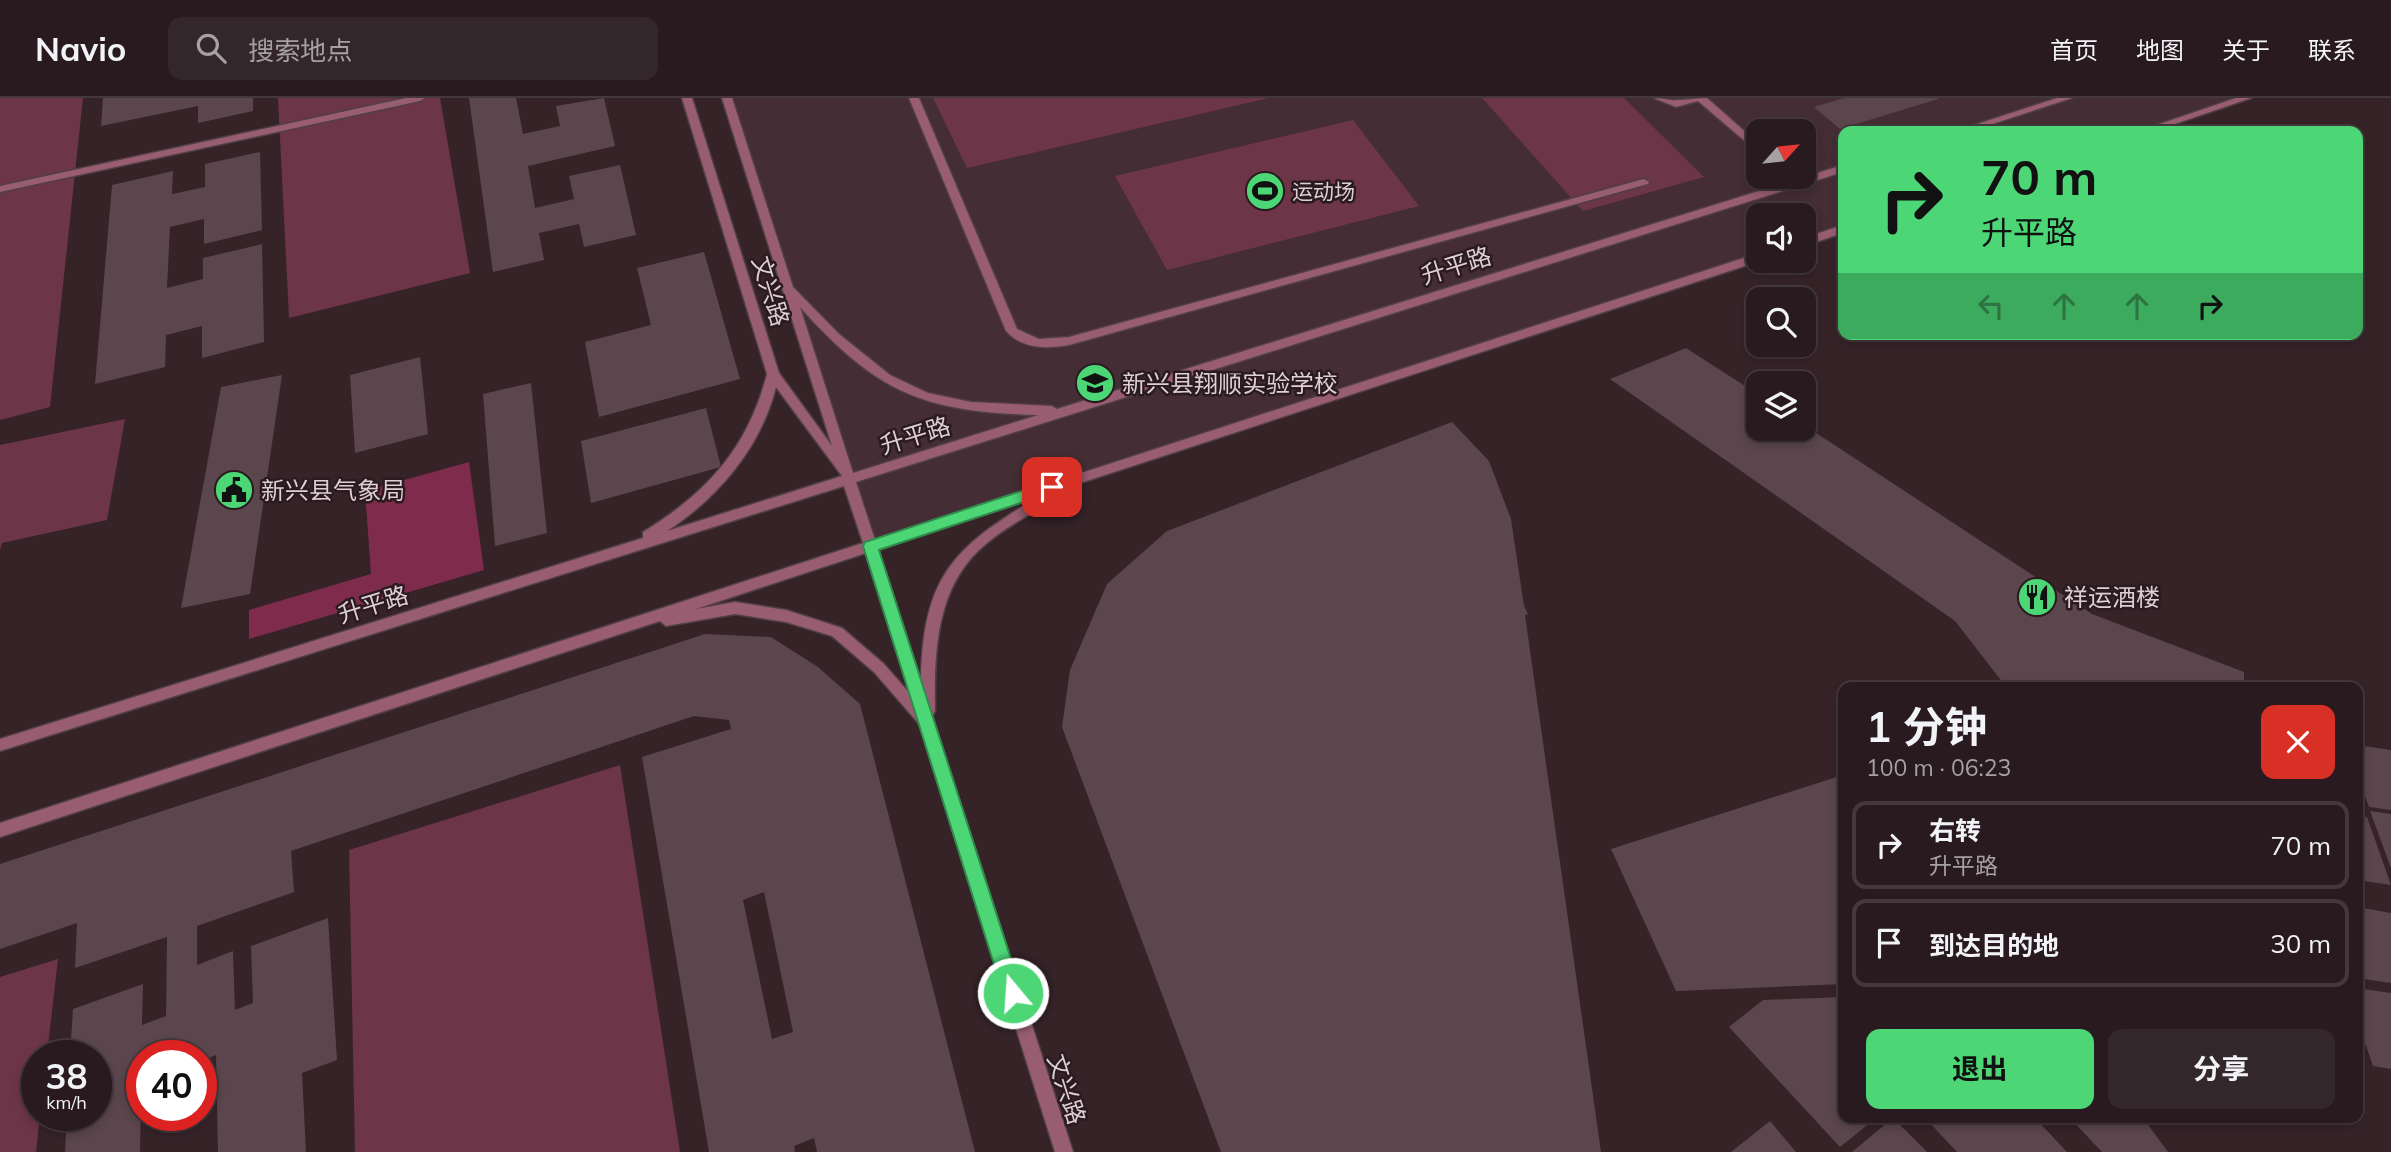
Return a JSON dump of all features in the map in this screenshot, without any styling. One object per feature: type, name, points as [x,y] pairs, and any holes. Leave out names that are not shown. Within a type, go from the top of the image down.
[{"type":"street","points":[[0,189],[420,98]]},
{"type":"street","name":"文兴路","points":[[687,98],[773,374],[849,479]]},
{"type":"street","name":"文兴路","points":[[727,98],[1064,1152]]},
{"type":"street","points":[[914,98],[1012,331],[1024,340],[1044,345],[1069,341],[1644,183]]},
{"type":"street","points":[[1659,98],[1676,104],[1699,98],[1746,139]]},
{"type":"street","points":[[1977,126],[2067,98]]},
{"type":"street","points":[[2159,126],[2246,98]]},
{"type":"street","name":"升平路","points":[[1816,174],[1838,169]]},
{"type":"street","name":"升平路","points":[[0,745],[1064,412],[1764,189]]},
{"type":"street","points":[[1816,238],[1838,231]]},
{"type":"street","points":[[0,830],[1746,261]]},
{"type":"street","points":[[787,286],[825,329],[874,371],[924,396],[1019,411],[1064,412]]},
{"type":"street","points":[[625,550],[678,519],[732,467],[769,397],[773,374]]},
{"type":"street","points":[[928,727],[927,649],[941,592],[974,546],[1077,478]]},
{"type":"street","points":[[618,628],[736,608],[786,616],[837,632],[879,668],[928,727]]},
{"type":"shaded area","points":[[0,98],[83,98],[50,407],[0,420]]},
{"type":"shaded area","points":[[278,98],[440,98],[470,273],[289,318]]},
{"type":"shaded area","name":"新兴县翔顺实验学校","points":[[727,98],[2227,98],[2233,102],[2159,126],[1838,126],[1838,231],[1816,238],[1816,203],[1746,203],[1746,261],[870,546]]},
{"type":"shaded area","points":[[933,98],[1269,98],[967,168]]},
{"type":"shaded area","points":[[1482,98],[1624,98],[1704,177],[1583,211]]},
{"type":"shaded area","name":"运动场","points":[[1353,120],[1419,206],[1167,270],[1115,176]]},
{"type":"shaded area","points":[[125,419],[107,520],[2,543],[0,550],[0,445]]},
{"type":"shaded area","points":[[469,462],[484,570],[249,639],[249,610],[371,574],[365,491]]},
{"type":"shaded area","points":[[620,765],[680,1152],[355,1152],[349,850]]},
{"type":"shaded area","points":[[58,959],[49,1040],[21,1040],[21,1131],[38,1131],[36,1152],[0,1152],[0,977]]},
{"type":"building","points":[[103,98],[253,98],[253,111],[198,123],[198,106],[101,126]]},
{"type":"building","points":[[469,98],[516,98],[523,134],[560,126],[556,106],[604,98],[615,146],[528,166],[535,208],[574,199],[569,176],[620,165],[636,235],[584,247],[579,224],[539,233],[544,260],[493,272]]},
{"type":"building","points":[[1844,98],[1938,98],[1838,127],[1814,107]]},
{"type":"building","points":[[260,152],[262,230],[204,244],[204,219],[170,227],[167,288],[203,279],[203,258],[262,244],[264,342],[202,358],[202,326],[166,335],[165,367],[95,384],[112,185],[173,171],[172,194],[205,187],[205,164]]},
{"type":"building","points":[[704,252],[740,379],[599,417],[585,342],[651,325],[637,268]]},
{"type":"building","points":[[1686,348],[1746,387],[1746,441],[1816,441],[1816,433],[2092,614],[2244,672],[2244,682],[2002,682],[1955,621],[1610,379]]},
{"type":"building","points":[[420,357],[428,434],[355,453],[350,375]]},
{"type":"building","name":"新兴县气象局","points":[[282,375],[250,594],[181,608],[221,387]]},
{"type":"building","points":[[531,383],[547,533],[495,546],[483,394]]},
{"type":"building","points":[[706,408],[721,467],[591,503],[581,441]]},
{"type":"building","points":[[1452,422],[1489,461],[1511,519],[1524,606],[1528,614],[1525,615],[1601,1152],[1221,1152],[1062,727],[1070,670],[1107,584],[1167,531]]},
{"type":"building","points":[[705,634],[771,637],[818,667],[860,704],[975,1152],[817,1152],[814,1138],[794,1146],[795,1152],[709,1152],[642,757],[731,729],[729,720],[694,716],[291,851],[294,892],[197,926],[197,965],[233,951],[235,1010],[253,1003],[251,946],[328,918],[337,1060],[302,1073],[306,1152],[218,1152],[217,1040],[126,1040],[126,1131],[140,1131],[140,1152],[65,1152],[66,1131],[112,1131],[112,1040],[71,1040],[73,1009],[143,984],[142,1025],[166,1016],[167,937],[75,968],[77,923],[0,949],[0,864]],"holes":[[[764,892],[793,1032],[772,1039],[743,900]]]},
{"type":"building","points":[[2363,746],[2391,750],[2391,810],[2369,807],[2363,790]]},
{"type":"building","points":[[1838,777],[1838,984],[1676,991],[1611,849]]},
{"type":"building","points":[[2370,811],[2391,814],[2391,868]]},
{"type":"building","points":[[2363,817],[2367,817],[2391,885],[2363,881]]},
{"type":"building","points":[[2363,908],[2391,913],[2391,983],[2363,979]]},
{"type":"building","points":[[2363,989],[2391,993],[2391,1069],[2373,1066],[2363,1037]]},
{"type":"building","points":[[1838,997],[1838,1123],[1870,1123],[1840,1147],[1729,1027],[1763,1000]]},
{"type":"building","points":[[1770,1121],[1796,1152],[1731,1152]]},
{"type":"building","points":[[1887,1123],[1898,1123],[1927,1152],[1852,1152]]},
{"type":"building","points":[[1930,1123],[2040,1123],[2067,1152],[1957,1152]]},
{"type":"building","points":[[2075,1123],[2147,1123],[2168,1152],[2102,1152]]},
{"type":"place","name":"运动场","points":[[1265,191]]},
{"type":"place","name":"新兴县翔顺实验学校","points":[[1095,383]]},
{"type":"place","name":"新兴县气象局","points":[[234,490]]},
{"type":"place","name":"祥运酒楼","points":[[2037,597]]},
{"type":"route","points":[[1013,993],[870,546],[1052,487]]}]
